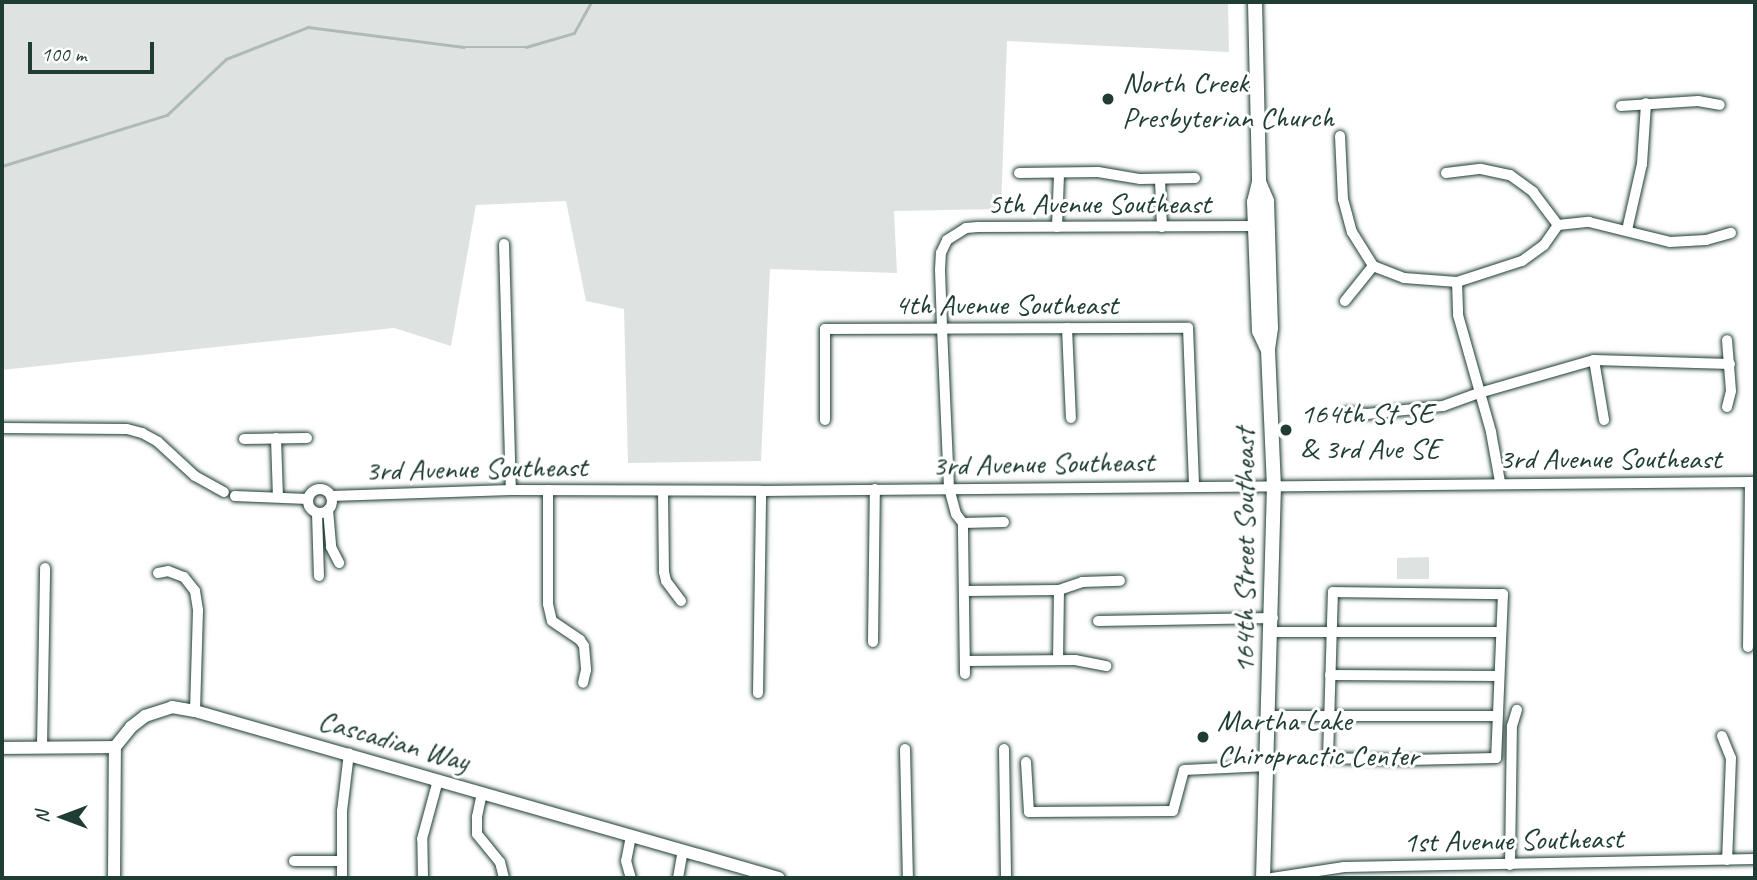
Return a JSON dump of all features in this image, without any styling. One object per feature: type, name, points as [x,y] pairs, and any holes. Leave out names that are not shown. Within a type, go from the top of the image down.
[{"type":"main road","name":"164th Street Southeast","points":[[1255,2],[1259,182],[1254,202],[1259,331],[1268,349]]},
{"type":"main road","name":"164th Street Southeast","points":[[1259,182],[1266,201],[1271,328],[1268,349],[1274,485],[1273,625],[1263,878]]},
{"type":"street","points":[[1621,106],[1698,101],[1720,105]]},
{"type":"street","points":[[1627,230],[1642,164],[1646,103]]},
{"type":"street","points":[[1340,136],[1343,200],[1352,232],[1373,266],[1404,278],[1457,282],[1522,261],[1544,245],[1558,225],[1588,222],[1627,230],[1659,241],[1682,243],[1731,233]]},
{"type":"street","points":[[1446,173],[1481,169],[1510,175],[1533,192],[1558,225]]},
{"type":"street","points":[[1019,173],[1098,172],[1160,180],[1195,178]]},
{"type":"street","points":[[1057,227],[1059,174]]},
{"type":"street","points":[[1160,180],[1162,227]]},
{"type":"street","name":"5th Avenue Southeast","points":[[942,327],[941,253],[947,240],[966,228],[1255,226]]},
{"type":"street","points":[[504,244],[511,490]]},
{"type":"street","points":[[1345,301],[1373,266]]},
{"type":"street","points":[[1457,282],[1458,315],[1491,432],[1500,482]]},
{"type":"street","points":[[942,327],[949,488],[956,514],[964,523],[965,674]]},
{"type":"street","name":"4th Avenue Southeast","points":[[825,420],[825,330],[942,327],[1188,328],[1194,485]]},
{"type":"street","points":[[1067,328],[1071,418]]},
{"type":"street","points":[[1727,340],[1731,391],[1727,407]]},
{"type":"street","points":[[1594,360],[1604,420]]},
{"type":"street","points":[[1347,412],[1367,414],[1430,408],[1594,360],[1730,364]]},
{"type":"street","points":[[2,428],[127,429],[142,433],[158,442],[195,476],[230,494],[308,499]]},
{"type":"street","points":[[276,438],[278,497]]},
{"type":"street","points":[[244,439],[307,438]]},
{"type":"street","name":"3rd Avenue Southeast","points":[[331,496],[511,490],[663,492],[1500,482],[1753,482]]},
{"type":"street","points":[[1748,647],[1753,482]]},
{"type":"street","points":[[873,642],[875,489]]},
{"type":"street","points":[[317,513],[310,508],[308,499],[311,492],[326,490],[331,496],[328,510],[331,547],[339,563]]},
{"type":"street","points":[[548,490],[548,604],[556,625],[580,640],[584,646],[586,670],[583,683]]},
{"type":"street","points":[[758,693],[761,491]]},
{"type":"street","points":[[663,492],[664,572],[666,581],[681,601]]},
{"type":"street","points":[[317,513],[328,510]]},
{"type":"street","points":[[317,513],[319,576]]},
{"type":"street","points":[[964,523],[1004,522]]},
{"type":"street","points":[[42,747],[45,568]]},
{"type":"street","points":[[158,573],[168,571],[184,577],[195,591],[198,610],[195,711]]},
{"type":"street","points":[[965,591],[1059,590],[1083,582],[1120,581]]},
{"type":"street","points":[[1058,660],[1059,590]]},
{"type":"street","points":[[1333,592],[1503,594],[1501,632],[1496,758],[1328,758],[1333,592]]},
{"type":"street","points":[[1098,621],[1273,625],[1332,634],[1501,632]]},
{"type":"street","points":[[965,661],[1058,660],[1106,666]]},
{"type":"street","points":[[1330,675],[1499,676]]},
{"type":"street","name":"Cascadian Way","points":[[115,747],[131,727],[154,712],[172,706],[349,752],[779,878]]},
{"type":"street","points":[[1510,865],[1512,726],[1517,710]]},
{"type":"street","points":[[1270,716],[1497,716]]},
{"type":"street","points":[[1722,736],[1731,758],[1727,860]]},
{"type":"street","points":[[2,748],[115,747],[114,878]]},
{"type":"street","points":[[905,749],[908,878]]},
{"type":"street","points":[[1004,749],[1006,878]]},
{"type":"street","points":[[342,878],[342,811],[349,752]]},
{"type":"street","points":[[1027,762],[1029,812],[1173,811],[1184,770],[1268,766]]},
{"type":"street","points":[[423,878],[422,839],[438,780]]},
{"type":"street","points":[[482,793],[477,834],[500,862],[504,878]]},
{"type":"street","points":[[631,836],[626,861],[631,878]]},
{"type":"street","points":[[678,878],[683,851]]},
{"type":"street","name":"1st Avenue Southeast","points":[[1272,878],[1343,867],[1510,865],[1544,870],[1755,859]]},
{"type":"street","points":[[294,861],[342,861]]},
{"type":"shaded area","points":[[2,2],[1228,2],[1229,52],[1007,41],[1001,209],[894,211],[897,273],[770,269],[761,461],[628,463],[624,309],[586,301],[566,201],[476,205],[451,346],[394,328],[2,370]]},
{"type":"shaded area","points":[[1429,557],[1429,579],[1397,579],[1397,558]]},
{"type":"waterway","points":[[2,166],[167,115],[226,59],[308,27],[464,47],[526,47],[574,33],[591,2]]},
{"type":"place","name":"North Creek Presbyterian Church","points":[[1108,99]]},
{"type":"place","name":"164th St SE & 3rd Ave SE","points":[[1286,430]]},
{"type":"place","name":"Martha Lake Chiropractic Center","points":[[1203,737]]}]
